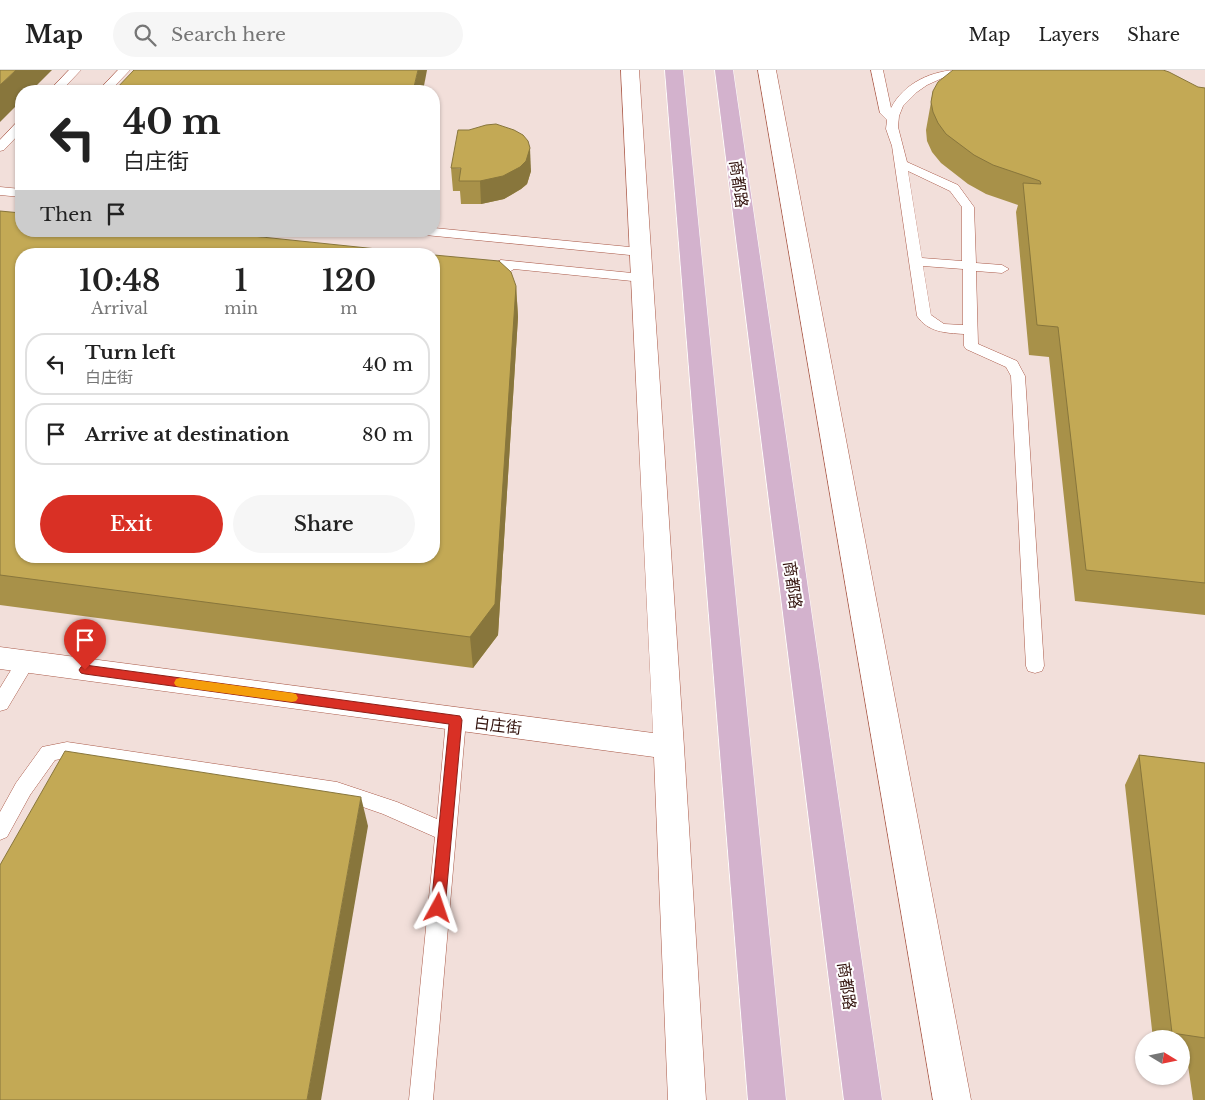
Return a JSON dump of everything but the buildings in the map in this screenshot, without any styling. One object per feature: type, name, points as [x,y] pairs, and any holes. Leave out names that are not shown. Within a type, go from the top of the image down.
[{"type":"main road","points":[[674,70],[767,1100]]},
{"type":"main road","name":"商都路","points":[[724,70],[863,1100]]},
{"type":"street","points":[[630,70],[669,747],[687,1100]]},
{"type":"street","points":[[767,70],[952,1100]]},
{"type":"street","name":"白庄街","points":[[13,660],[669,747]]},
{"type":"lane","points":[[61,85],[75,70]]},
{"type":"lane","points":[[110,85],[124,70]]},
{"type":"lane","points":[[877,70],[886,113],[893,119]]},
{"type":"lane","points":[[954,70],[922,83],[905,96],[895,111],[892,128],[901,164],[924,316],[929,324],[971,330]]},
{"type":"lane","points":[[0,147],[15,132]]},
{"type":"lane","points":[[901,164],[954,188],[968,207],[971,346],[1012,364],[1018,376],[1034,666]]},
{"type":"lane","points":[[440,233],[641,265]]},
{"type":"lane","points":[[915,261],[1002,270]]},
{"type":"lane","points":[[492,264],[641,265]]},
{"type":"lane","points":[[486,302],[487,287],[494,275],[511,265]]},
{"type":"lane","points":[[0,704],[13,660]]},
{"type":"lane","points":[[421,1100],[444,832],[456,720]]},
{"type":"lane","points":[[0,831],[23,790],[49,754],[67,750],[337,790],[390,808],[444,832]]},
{"type":"slow traffic","points":[[180,683],[292,698]]},
{"type":"route","points":[[85,670],[456,720],[438,908]]}]
